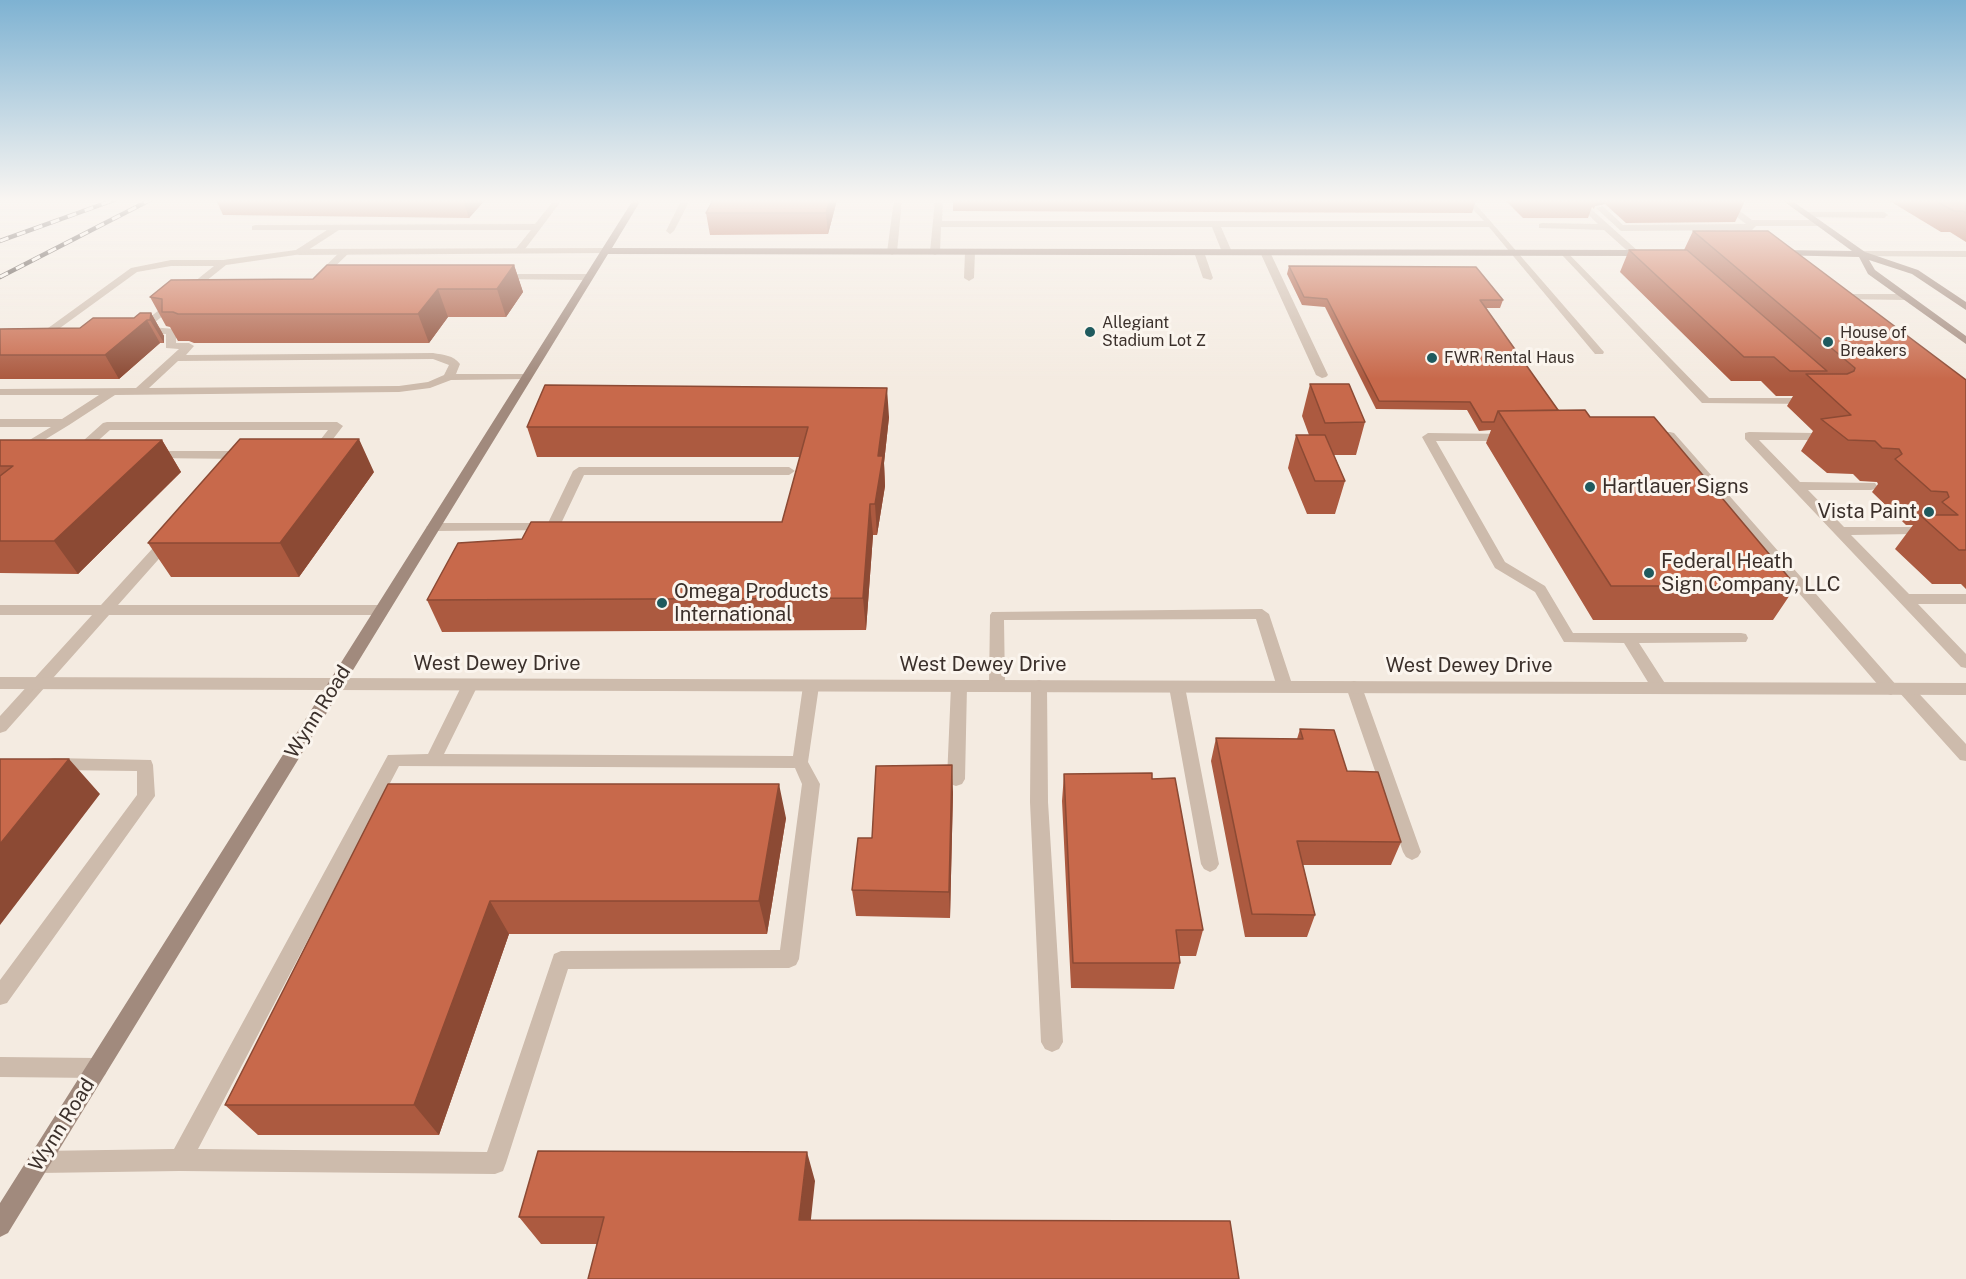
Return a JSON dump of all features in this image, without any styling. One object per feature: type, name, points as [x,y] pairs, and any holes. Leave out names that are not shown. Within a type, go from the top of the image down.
[{"type":"street","points":[[72,331],[49,331],[134,270],[171,263],[223,263],[246,260]]},
{"type":"street","points":[[336,260],[317,277],[340,277]]},
{"type":"street","name":"Wynn Road","points":[[0,1225],[599,260]]},
{"type":"street","points":[[969,278],[970,260]]},
{"type":"street","points":[[1201,260],[1208,278]]},
{"type":"street","points":[[1269,260],[1322,375]]},
{"type":"street","points":[[1522,260],[1599,352]]},
{"type":"street","points":[[1571,260],[1706,401],[1828,401]]},
{"type":"street","points":[[1866,260],[1871,272],[1966,341]]},
{"type":"street","points":[[1879,260],[1915,272],[1966,307]]},
{"type":"street","points":[[139,391],[189,346],[170,346],[172,331],[136,330],[223,263]]},
{"type":"street","points":[[491,277],[588,277]]},
{"type":"street","points":[[1859,311],[1837,294],[1906,297]]},
{"type":"street","points":[[176,358],[433,356],[449,359],[455,364],[449,376]]},
{"type":"street","points":[[0,392],[399,390],[430,385],[449,376],[526,376]]},
{"type":"street","points":[[0,463],[111,392]]},
{"type":"street","points":[[0,423],[65,423]]},
{"type":"street","points":[[98,454],[76,454],[107,426],[337,426],[314,455],[303,455]]},
{"type":"street","points":[[1520,436],[1428,437],[1500,565],[1540,589],[1569,638],[1741,638]]},
{"type":"street","points":[[1647,436],[1670,436],[1898,688],[1966,755]]},
{"type":"street","points":[[1810,436],[1749,436],[1966,663]]},
{"type":"street","points":[[143,455],[251,455],[229,472]]},
{"type":"street","points":[[433,527],[553,527],[579,471],[789,471]]},
{"type":"street","points":[[1797,486],[1871,486]]},
{"type":"street","points":[[1839,531],[1915,531]]},
{"type":"street","points":[[0,728],[175,532]]},
{"type":"street","points":[[1905,599],[1966,599]]},
{"type":"street","points":[[0,610],[382,610]]},
{"type":"street","points":[[998,687],[997,615],[1262,614],[1285,687]]},
{"type":"street","points":[[1628,638],[1660,688]]},
{"type":"street","name":"West Dewey Drive","points":[[0,683],[1966,688]]},
{"type":"street","points":[[433,760],[470,685]]},
{"type":"street","points":[[39,1162],[180,1160],[495,1163],[561,960],[789,959],[811,784],[800,762],[811,686]]},
{"type":"street","points":[[956,779],[959,687]]},
{"type":"street","points":[[1039,687],[1038,802],[1052,1042]]},
{"type":"street","points":[[1177,687],[1210,864]]},
{"type":"street","points":[[1354,687],[1412,852]]},
{"type":"street","points":[[180,1160],[394,760],[800,762]]},
{"type":"street","points":[[0,996],[146,796],[146,765],[34,764]]},
{"type":"street","points":[[0,1067],[98,1068]]},
{"type":"building","points":[[1639,260],[1698,260],[1827,371],[1790,371],[1774,357],[1744,357]]},
{"type":"building","points":[[1727,260],[1806,260],[1966,380],[1966,550],[1959,550],[1920,515],[1958,515],[1942,502],[1949,497],[1947,492],[1931,491],[1895,459],[1902,454],[1899,449],[1882,448],[1875,441],[1848,440],[1821,419],[1851,415],[1806,374],[1847,374],[1855,368]]},
{"type":"building","points":[[327,265],[514,265],[497,289],[438,289],[418,314],[178,314],[162,312],[162,299],[150,297],[171,280],[313,279]]},
{"type":"building","name":"FWR Rental Haus","points":[[1289,266],[1476,267],[1503,300],[1480,300],[1558,410],[1498,411],[1494,422],[1482,422],[1470,402],[1379,401],[1327,299],[1304,297]]},
{"type":"building","points":[[140,313],[151,313],[150,320],[147,320],[105,355],[0,355],[0,329],[80,328],[93,318],[134,318]]},
{"type":"building","points":[[1310,384],[1349,384],[1365,422],[1325,423]]},
{"type":"building","points":[[545,385],[887,388],[878,456],[883,456],[875,504],[870,504],[863,598],[427,600],[458,543],[522,539],[531,522],[782,522],[808,427],[527,427]]},
{"type":"building","points":[[1585,410],[1590,417],[1654,417],[1796,586],[1611,586],[1498,411]]},
{"type":"building","points":[[1296,435],[1325,435],[1345,481],[1315,481]]},
{"type":"building","points":[[240,439],[359,439],[280,543],[148,543]]},
{"type":"building","points":[[0,440],[162,440],[54,541],[0,541],[0,476],[13,466],[0,466]]},
{"type":"building","points":[[1300,729],[1334,730],[1347,771],[1378,772],[1401,842],[1297,841],[1315,915],[1252,914],[1216,738],[1303,739]]},
{"type":"building","points":[[0,759],[69,759],[0,844]]},
{"type":"building","points":[[952,765],[949,892],[852,890],[858,838],[872,838],[876,766]]},
{"type":"building","points":[[1152,773],[1152,779],[1175,778],[1203,930],[1176,930],[1180,963],[1073,963],[1064,774]]},
{"type":"building","points":[[388,784],[779,784],[759,901],[490,901],[414,1105],[225,1105]]},
{"type":"building","points":[[538,1151],[807,1152],[799,1220],[1230,1221],[1239,1279],[588,1279],[604,1217],[519,1217]]},
{"type":"railway","points":[[0,277],[34,260]]},
{"type":"place","name":"Allegiant Stadium Lot Z","points":[[1090,332]]},
{"type":"place","name":"House of Breakers","points":[[1828,342]]},
{"type":"place","name":"FWR Rental Haus","points":[[1432,358]]},
{"type":"place","name":"Hartlauer Signs","points":[[1590,487]]},
{"type":"place","name":"Vista Paint","points":[[1929,512]]},
{"type":"place","name":"Federal Heath Sign Company, LLC","points":[[1649,573]]},
{"type":"place","name":"Omega Products International","points":[[662,603]]}]
